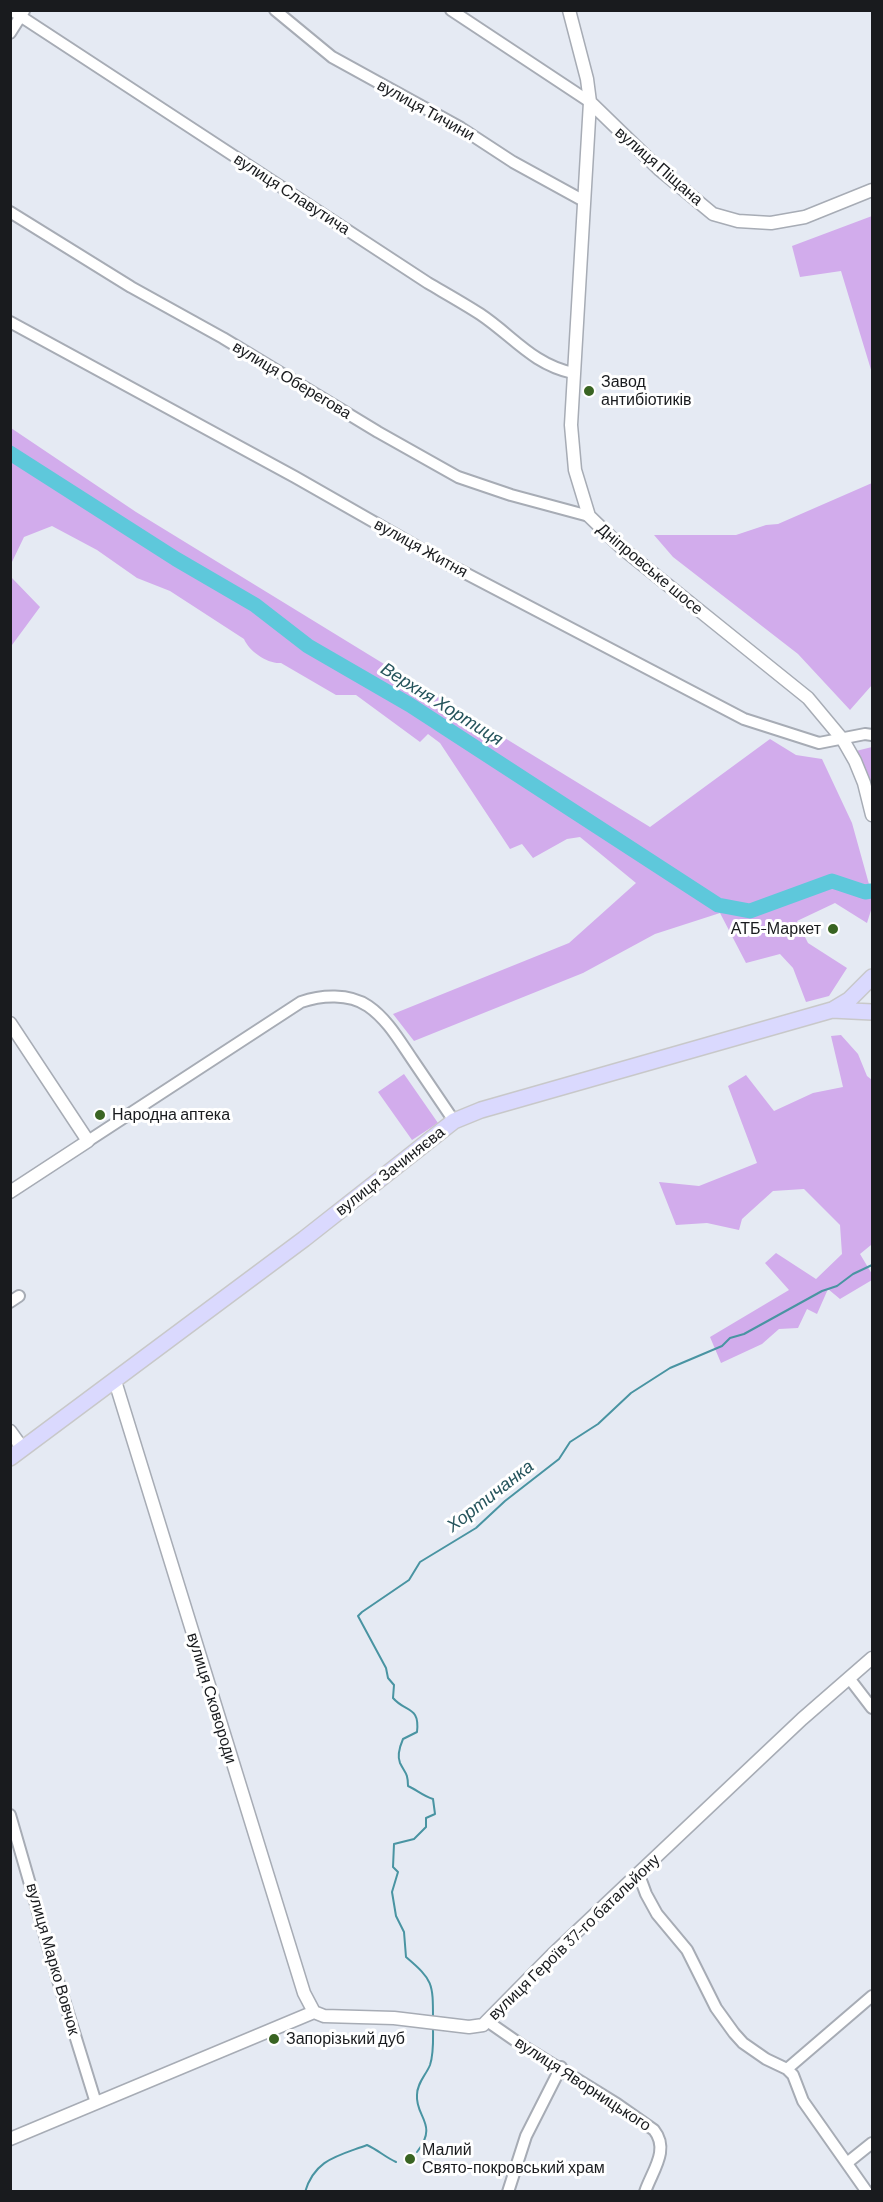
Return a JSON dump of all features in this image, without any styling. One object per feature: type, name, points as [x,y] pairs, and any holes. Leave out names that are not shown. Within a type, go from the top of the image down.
[{"type":"main road","points":[[832,1010],[849,1000],[873,977]]},
{"type":"main road","points":[[832,1010],[873,1012]]},
{"type":"main road","name":"вулиця Зачиняєва","points":[[16,1454],[304,1239],[454,1120],[645,1062],[832,1010]]},
{"type":"street","name":"вулиця Тичини","points":[[275,10],[332,57],[461,128],[513,162],[584,201]]},
{"type":"street","points":[[452,10],[590,102]]},
{"type":"street","name":"Дніпровське шосе","points":[[569,10],[587,79],[590,102],[573,373],[572,446],[575,470],[589,516],[623,549],[808,698],[843,740],[855,761],[873,815]]},
{"type":"street","points":[[10,33],[18,12]]},
{"type":"street","name":"вулиця Славутича","points":[[18,12],[152,105],[480,314],[541,362],[573,373]]},
{"type":"street","name":"вулиця Піщана","points":[[590,102],[660,170],[713,214],[738,221],[781,221],[805,217],[873,190]]},
{"type":"street","name":"вулиця Оберегова","points":[[10,212],[131,287],[223,338],[378,432],[458,477],[511,495],[589,516]]},
{"type":"street","name":"вулиця Житня","points":[[10,322],[254,454],[444,562],[744,719],[819,743],[865,734],[873,735]]},
{"type":"street","points":[[10,1192],[301,1002],[311,998],[335,996],[367,1006],[388,1025],[454,1120]]},
{"type":"street","points":[[10,1023],[88,1141]]},
{"type":"street","name":"вулиця Сковороди","points":[[115,1381],[303,1993],[314,2012]]},
{"type":"street","points":[[10,1431],[16,1454]]},
{"type":"street","name":"вулиця Героїв 37-го батальйону","points":[[314,2012],[331,2016],[394,2018],[477,2027],[487,2021],[553,1954],[802,1719],[873,1658]]},
{"type":"street","points":[[849,1678],[873,1708]]},
{"type":"street","name":"вулиця Марко Вовчок","points":[[10,1815],[96,2103]]},
{"type":"street","points":[[639,1875],[657,1914],[687,1950],[716,2008],[743,2043],[766,2059],[787,2069],[796,2081],[803,2101],[867,2192]]},
{"type":"street","points":[[787,2069],[873,1996]]},
{"type":"street","points":[[10,2139],[314,2012]]},
{"type":"street","name":"вулиця Яворницького","points":[[487,2021],[648,2124],[658,2135],[662,2150],[645,2192]]},
{"type":"street","points":[[507,2192],[526,2136],[561,2067]]},
{"type":"street","points":[[847,2163],[873,2143]]},
{"type":"shaded area","points":[[872,216],[872,373],[841,271],[800,277],[792,246]]},
{"type":"shaded area","points":[[11,428],[136,512],[650,827],[770,739],[796,755],[822,759],[852,823],[872,895],[872,907],[867,923],[835,903],[797,921],[808,943],[847,968],[829,996],[806,1002],[793,968],[780,954],[746,963],[720,913],[655,934],[583,973],[414,1041],[393,1014],[569,943],[636,883],[580,837],[567,839],[533,858],[522,844],[510,849],[440,743],[428,734],[420,742],[356,695],[336,695],[281,663],[264,659],[250,648],[244,639],[170,591],[137,578],[97,550],[52,526],[24,537],[11,564]]},
{"type":"shaded area","points":[[872,483],[872,685],[850,710],[798,654],[673,557],[654,535],[736,535],[766,525],[778,524]]},
{"type":"shaded area","points":[[11,577],[40,607],[12,645],[10,643]]},
{"type":"shaded area","points":[[872,747],[872,801],[856,751]]},
{"type":"shaded area","points":[[841,1035],[858,1054],[867,1076],[872,1080],[872,1248],[871,1245],[860,1254],[872,1274],[872,1280],[840,1299],[828,1289],[817,1314],[807,1309],[798,1328],[779,1329],[762,1344],[721,1363],[710,1337],[789,1290],[765,1263],[776,1253],[816,1279],[842,1254],[840,1225],[804,1189],[773,1191],[742,1219],[739,1230],[707,1223],[676,1225],[659,1182],[699,1186],[757,1163],[728,1086],[746,1075],[774,1111],[813,1093],[843,1087],[831,1036]]},
{"type":"shaded area","points":[[404,1074],[438,1123],[412,1140],[378,1092]]},
{"type":"waterway","name":"Верхня Хортиця","points":[[10,453],[176,559],[255,605],[308,646],[410,705],[718,905],[750,911],[832,881],[865,892],[871,891]]},
{"type":"waterway","name":"Хортичанка","points":[[433,2019],[433,1997],[430,1983],[422,1971],[406,1957],[404,1932],[396,1916],[392,1892],[398,1872],[393,1867],[394,1844],[414,1839],[426,1827],[426,1818],[435,1814],[433,1799],[408,1786],[399,1754],[403,1739],[417,1732],[416,1718],[411,1711],[393,1698],[394,1685],[388,1678],[386,1668],[358,1616],[409,1580],[420,1562],[476,1528],[505,1501],[559,1459],[570,1442],[598,1424],[631,1393],[670,1368],[722,1346],[730,1338],[744,1334],[822,1291],[837,1286],[853,1274],[872,1265]]},
{"type":"waterway","name":"Хортичанка","points":[[417,2152],[426,2134],[426,2127],[417,2103],[417,2091],[431,2060],[433,2027]]},
{"type":"waterway","name":"Хортичанка","points":[[305,2192],[309,2181],[321,2166],[337,2156],[367,2145],[396,2162]]},
{"type":"place","name":"Завод антибіотиків","points":[[589,391]]},
{"type":"place","name":"АТБ-Маркет","points":[[833,929]]},
{"type":"place","name":"Народна аптека","points":[[100,1115]]},
{"type":"place","name":"Запорізький дуб","points":[[274,2039]]},
{"type":"place","name":"Малий Свято-покровський храм","points":[[410,2159]]}]
